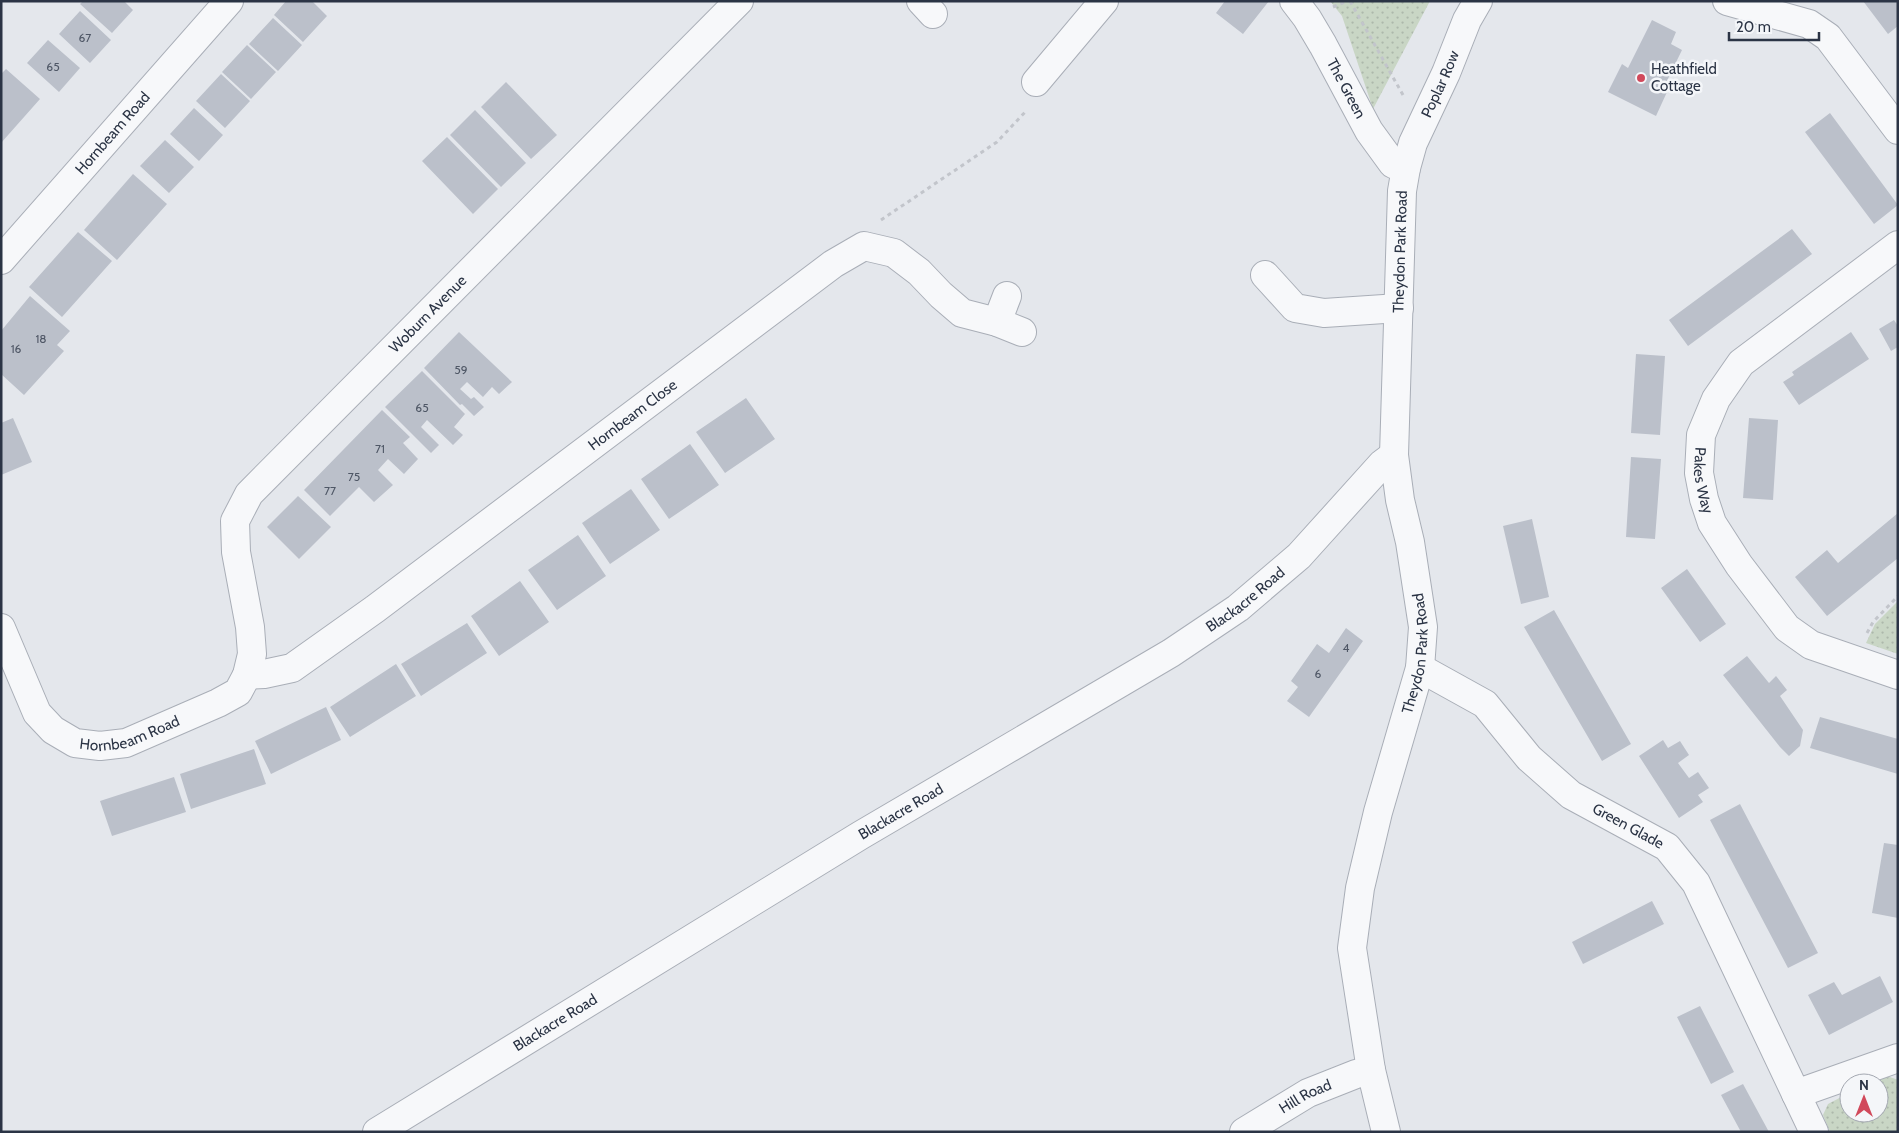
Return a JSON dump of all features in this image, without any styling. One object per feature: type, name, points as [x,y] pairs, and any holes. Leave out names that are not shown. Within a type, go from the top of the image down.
[{"type":"street","name":"Woburn Avenue","points":[[247,676],[252,654],[250,627],[236,552],[235,521],[249,494],[739,1]]},
{"type":"street","points":[[1036,82],[1104,1]]},
{"type":"street","name":"The Green","points":[[1294,1],[1323,45],[1369,131],[1393,164],[1406,168]]},
{"type":"street","name":"Poplar Row","points":[[1406,168],[1420,126],[1446,73],[1467,20],[1478,1]]},
{"type":"street","points":[[1727,1],[1809,24],[1828,37],[1898,130]]},
{"type":"street","name":"Hornbeam Road","points":[[1,260],[223,3]]},
{"type":"street","name":"Theydon Park Road","points":[[1386,1132],[1372,1070],[1352,948],[1360,888],[1378,812],[1420,668],[1423,627],[1410,542],[1400,500],[1394,455],[1402,191],[1406,168]]},
{"type":"street","name":"Pakes Way","points":[[1898,245],[1741,363],[1716,399],[1701,436],[1699,473],[1704,499],[1712,523],[1739,565],[1787,628],[1811,645],[1898,674]]},
{"type":"street","name":"Hornbeam Close","points":[[247,676],[292,668],[383,603],[833,264],[864,246]]},
{"type":"street","points":[[864,246],[894,253],[919,272],[962,313],[997,322],[1022,332]]},
{"type":"street","points":[[1265,275],[1295,308],[1324,313],[1399,308]]},
{"type":"street","points":[[997,322],[1007,296]]},
{"type":"street","name":"Blackacre Road","points":[[377,1132],[861,835],[1171,653],[1238,608],[1299,556],[1382,464],[1394,455]]},
{"type":"street","name":"Hornbeam Road","points":[[1,628],[37,713],[53,730],[74,743],[100,746],[126,743],[218,703],[238,692],[247,676]]},
{"type":"street","name":"Green Glade","points":[[1420,668],[1485,704],[1529,758],[1571,796],[1667,847],[1696,883],[1814,1132]]},
{"type":"street","points":[[1796,1094],[1898,1058]]},
{"type":"street","name":"Hill Road","points":[[1244,1132],[1308,1093],[1356,1074],[1372,1070]]},
{"type":"path","points":[[1350,1],[1420,126]]},
{"type":"path","points":[[864,246],[871,227],[997,142],[1034,103],[1036,82]]},
{"type":"path","points":[[1856,661],[1863,639],[1873,622],[1898,596]]},
{"type":"green space","points":[[1330,1],[1430,1],[1373,109],[1342,16]]},
{"type":"green space","points":[[1898,601],[1898,654],[1866,643],[1875,624]]},
{"type":"green space","points":[[1889,1077],[1898,1080],[1897,1132],[1830,1132],[1823,1115],[1828,1104],[1839,1098],[1839,1123],[1889,1123]]},
{"type":"building","points":[[83,1],[124,1],[133,10],[112,33],[80,4]]},
{"type":"building","points":[[286,1],[312,1],[327,16],[303,42],[274,15]]},
{"type":"building","points":[[1225,1],[1269,1],[1243,34],[1216,13]]},
{"type":"building","points":[[1863,1],[1898,1],[1898,26],[1888,34]]},
{"type":"building","points":[[80,11],[111,40],[90,63],[59,34]]},
{"type":"building","points":[[273,18],[302,45],[278,71],[249,44]]},
{"type":"building","name":"Heathfield Cottage","points":[[1652,20],[1676,32],[1671,44],[1682,50],[1663,89],[1667,92],[1656,116],[1608,92],[1622,64],[1628,68]]},
{"type":"building","points":[[48,40],[80,68],[59,92],[27,63]]},
{"type":"building","points":[[247,45],[276,72],[251,99],[222,72]]},
{"type":"building","points":[[6,69],[40,99],[1,143],[1,74]]},
{"type":"building","points":[[221,74],[250,101],[225,128],[196,101]]},
{"type":"building","points":[[506,82],[557,135],[531,159],[481,107]]},
{"type":"building","points":[[194,108],[223,135],[199,161],[170,134]]},
{"type":"building","points":[[475,110],[526,163],[501,187],[450,135]]},
{"type":"building","points":[[1830,113],[1898,205],[1874,224],[1805,132]]},
{"type":"building","points":[[447,137],[498,189],[473,214],[422,161]]},
{"type":"building","points":[[165,140],[194,167],[169,193],[140,166]]},
{"type":"building","points":[[133,174],[167,204],[117,260],[84,230]]},
{"type":"building","points":[[1792,229],[1812,254],[1688,346],[1669,320]]},
{"type":"building","points":[[78,232],[112,261],[62,317],[29,287]]},
{"type":"building","points":[[30,296],[70,331],[57,345],[64,351],[24,395],[1,374],[1,331]]},
{"type":"building","points":[[1894,320],[1898,326],[1898,347],[1891,351],[1879,329]]},
{"type":"building","points":[[459,332],[512,382],[499,394],[492,387],[483,397],[467,382],[460,389],[471,399],[474,397],[484,407],[474,416],[462,404],[460,405],[424,368]]},
{"type":"building","points":[[1851,332],[1869,359],[1799,405],[1783,382],[1794,375],[1792,372]]},
{"type":"building","points":[[1636,354],[1665,356],[1660,435],[1631,433]]},
{"type":"building","points":[[422,371],[465,414],[454,427],[463,435],[453,445],[427,420],[421,427],[439,445],[431,453],[385,407]]},
{"type":"building","points":[[746,398],[775,439],[725,473],[696,432]]},
{"type":"building","points":[[382,410],[410,437],[403,443],[418,459],[404,474],[388,459],[378,470],[393,485],[374,502],[359,487],[330,516],[304,490]]},
{"type":"building","points":[[13,418],[32,462],[1,475],[1,423]]},
{"type":"building","points":[[1749,418],[1778,420],[1773,500],[1743,498]]},
{"type":"building","points":[[690,444],[719,485],[669,519],[641,479]]},
{"type":"building","points":[[1631,457],[1661,459],[1655,539],[1626,537]]},
{"type":"building","points":[[631,489],[660,530],[610,564],[582,523]]},
{"type":"building","points":[[298,496],[331,527],[299,559],[267,527]]},
{"type":"building","points":[[1898,513],[1898,558],[1827,616],[1795,577],[1827,550],[1838,563]]},
{"type":"building","points":[[1532,519],[1549,597],[1521,604],[1503,526]]},
{"type":"building","points":[[578,535],[606,576],[557,610],[528,570]]},
{"type":"building","points":[[1687,569],[1726,624],[1700,642],[1661,588]]},
{"type":"building","points":[[520,581],[549,622],[499,656],[471,616]]},
{"type":"building","points":[[1554,610],[1631,744],[1602,761],[1524,627]]},
{"type":"building","points":[[467,623],[487,653],[421,696],[401,664]]},
{"type":"building","points":[[1346,628],[1363,641],[1309,717],[1287,701],[1298,687],[1291,681],[1317,644],[1329,653]]},
{"type":"building","points":[[1747,656],[1769,683],[1776,676],[1787,690],[1780,696],[1803,730],[1800,746],[1789,756],[1723,675]]},
{"type":"building","points":[[396,664],[416,696],[350,737],[330,707]]},
{"type":"building","points":[[326,707],[341,740],[271,774],[255,741]]},
{"type":"building","points":[[1820,717],[1898,739],[1898,774],[1810,748]]},
{"type":"building","points":[[1663,740],[1668,748],[1680,741],[1689,755],[1678,763],[1689,778],[1698,772],[1709,788],[1698,795],[1703,802],[1679,818],[1639,756]]},
{"type":"building","points":[[254,749],[266,784],[191,809],[180,774]]},
{"type":"building","points":[[174,777],[186,812],[112,836],[100,801]]},
{"type":"building","points":[[1740,804],[1818,953],[1788,968],[1710,820]]},
{"type":"building","points":[[1884,843],[1898,845],[1898,918],[1872,913]]},
{"type":"building","points":[[1652,901],[1664,924],[1583,964],[1572,942]]},
{"type":"building","points":[[1880,976],[1893,1002],[1829,1035],[1808,995],[1834,982],[1842,995]]},
{"type":"building","points":[[1700,1006],[1734,1072],[1711,1084],[1677,1017]]},
{"type":"building","points":[[1743,1084],[1769,1132],[1741,1132],[1721,1095]]},
{"type":"place","name":"Heathfield Cottage","points":[[1641,78]]}]
